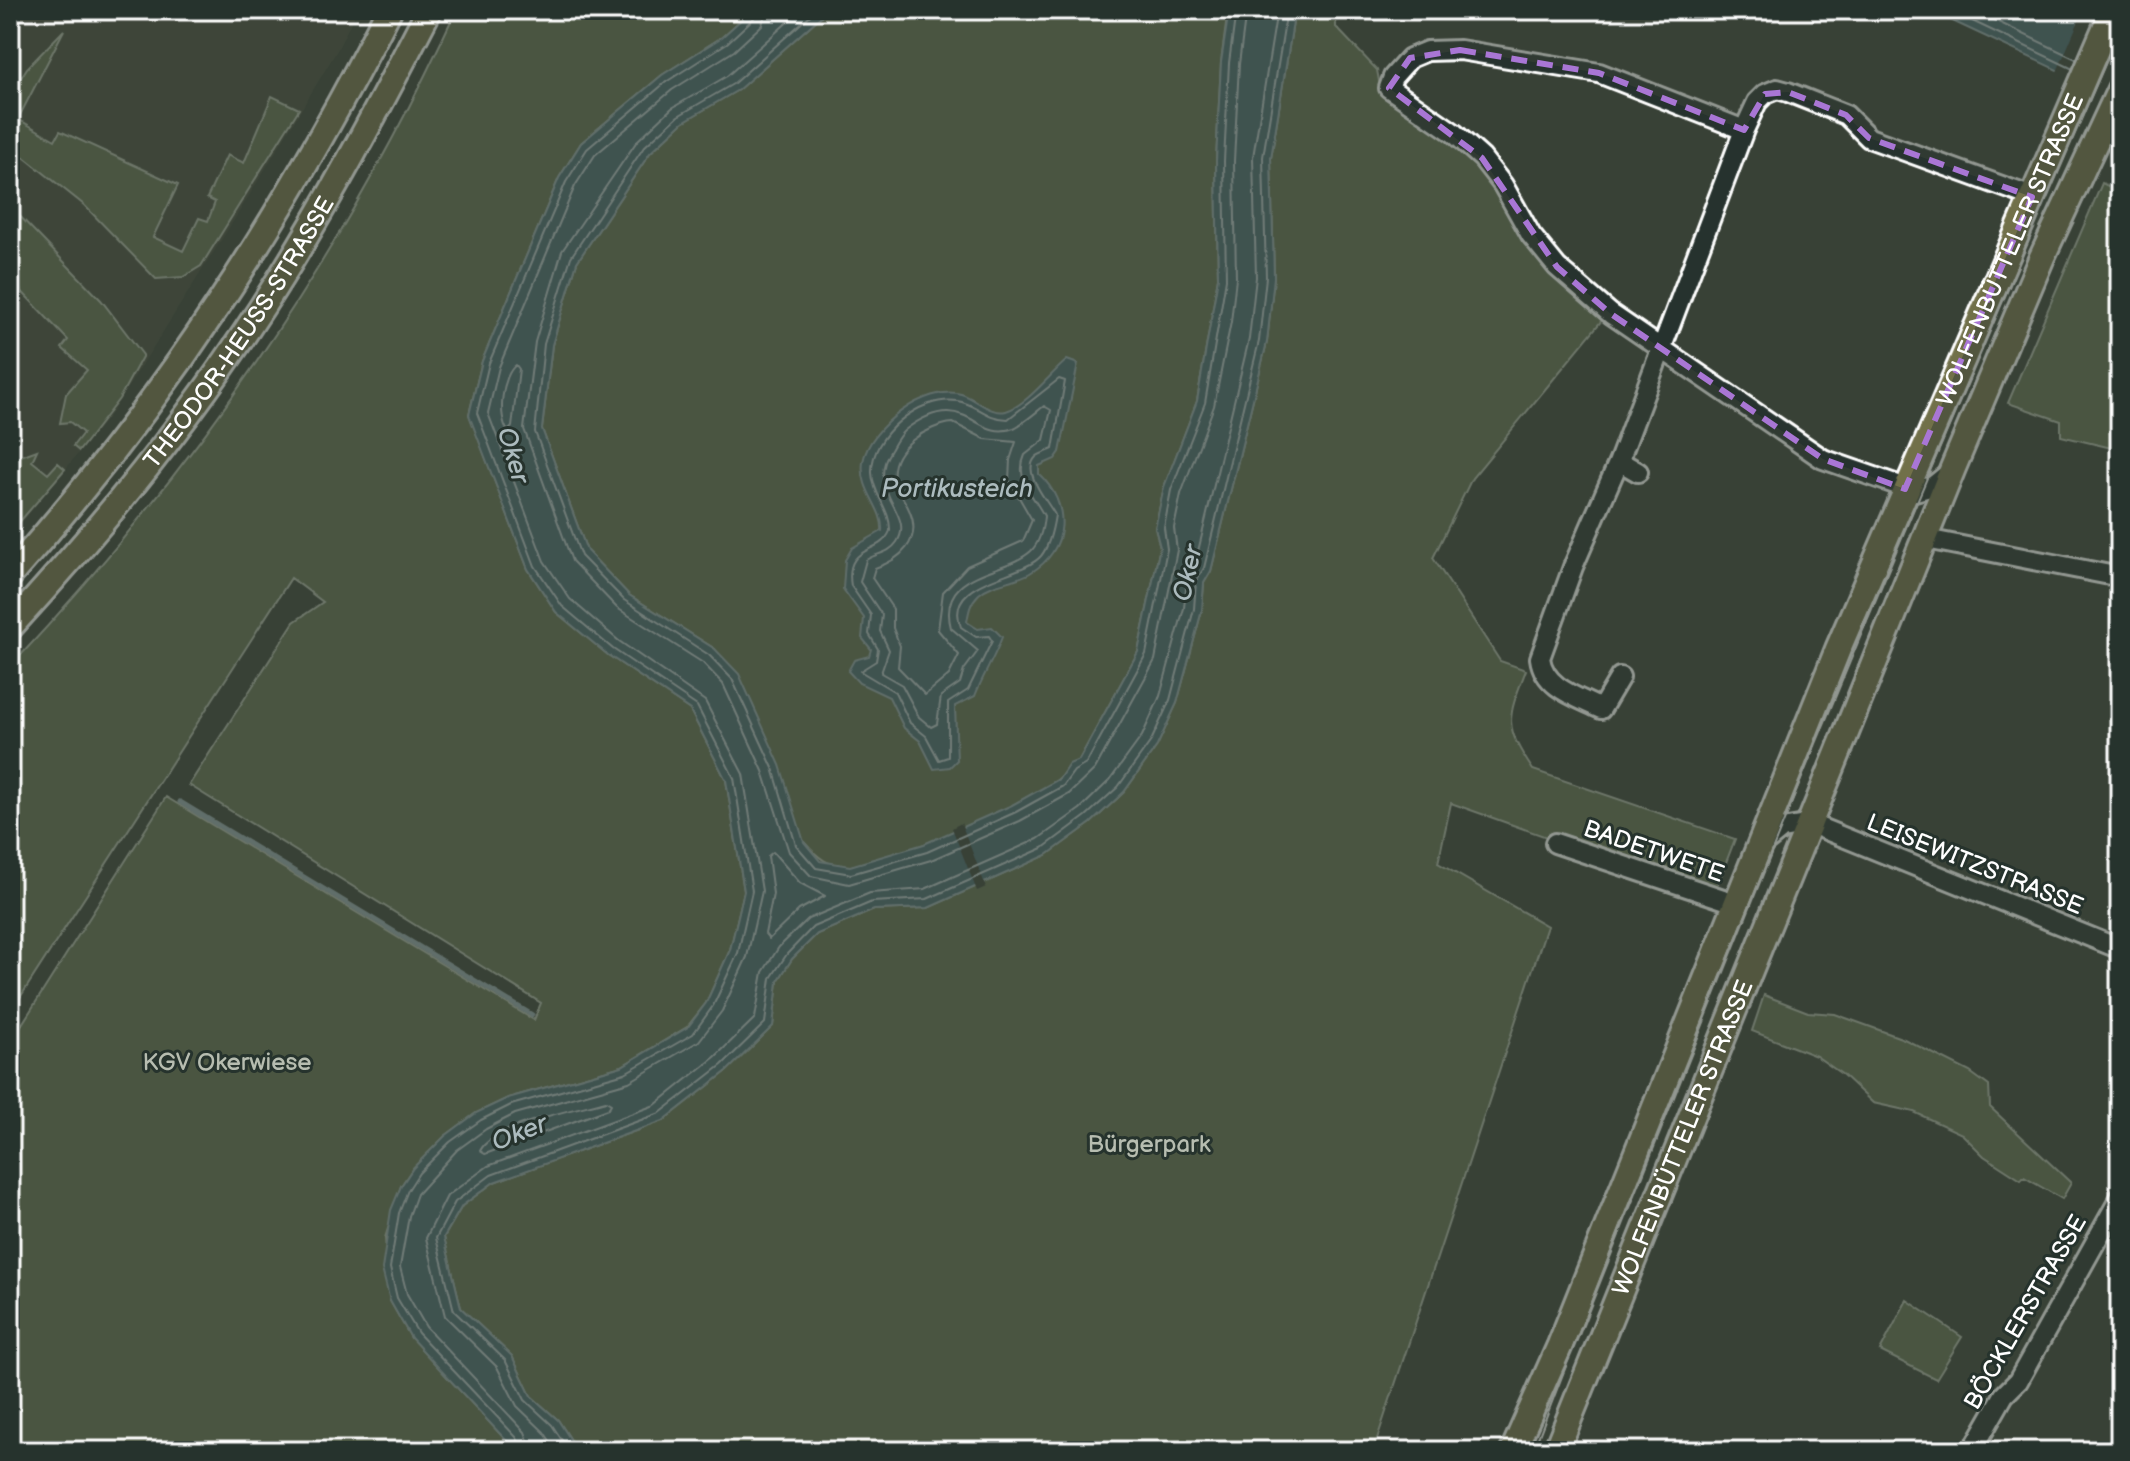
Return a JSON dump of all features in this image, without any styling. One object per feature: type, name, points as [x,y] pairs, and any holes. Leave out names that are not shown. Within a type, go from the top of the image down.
[{"type":"main road","name":"THEODOR-HEUSS-STRASSE","points":[[10,575],[80,497],[194,343],[308,160],[389,10]]},
{"type":"main road","name":"THEODOR-HEUSS-STRASSE","points":[[10,627],[106,520],[223,365],[294,257],[341,177],[429,10]]},
{"type":"main road","name":"WOLFENBÜTTELER STRASSE","points":[[1513,1451],[1560,1345],[1905,489],[2109,19]]},
{"type":"main road","name":"WOLFENBÜTTELER STRASSE","points":[[1556,1451],[1953,468],[2115,97]]},
{"type":"street","points":[[1744,130],[1599,73],[1460,50],[1427,51],[1410,58],[1393,77],[1389,88],[1454,133],[1482,158],[1503,185],[1531,235],[1575,285],[1823,459],[1915,491],[1931,487],[1953,468]]},
{"type":"street","points":[[1620,677],[1601,709],[1555,684],[1542,671],[1540,658],[1757,102],[1777,89],[1846,115],[1869,138],[2032,197]]},
{"type":"street","points":[[1619,461],[1638,472]]},
{"type":"street","points":[[1926,539],[2120,577]]},
{"type":"street","points":[[1760,847],[1782,829],[1811,824]]},
{"type":"street","name":"LEISEWITZSTRASSE","points":[[1811,824],[2120,949]]},
{"type":"street","name":"BADETWETE","points":[[1555,843],[1738,904]]},
{"type":"street","name":"BÖCKLERSTRASSE","points":[[1972,1451],[2004,1395],[2018,1381],[2119,1202]]},
{"type":"highlighted area","points":[[1460,50],[1599,73],[1744,130],[1765,94],[1788,92],[1846,115],[1869,138],[2032,197],[1905,489],[1823,459],[1611,314],[1557,267],[1482,158],[1389,88],[1410,58]]},
{"type":"shaded area","points":[[10,10],[357,10],[336,52],[241,209],[112,412],[10,537]]},
{"type":"green space","name":"KGV Okerwiese","points":[[456,10],[752,10],[722,37],[662,75],[581,143],[559,178],[482,361],[469,414],[528,569],[556,612],[608,655],[690,710],[726,780],[744,891],[730,950],[706,1003],[687,1027],[622,1066],[508,1098],[476,1113],[445,1136],[413,1168],[401,1186],[385,1238],[390,1301],[411,1338],[516,1451],[10,1451],[10,1043],[166,797],[534,1020],[541,1003],[189,785],[294,622],[323,602],[291,578],[10,1013],[10,873],[20,859],[10,852],[10,667],[142,516],[260,357],[365,189]]},
{"type":"green space","points":[[828,10],[1228,10],[1221,62],[1216,161],[1218,278],[1197,401],[1164,487],[1155,528],[1160,547],[1138,652],[1079,760],[1057,780],[1017,804],[957,831],[895,855],[851,866],[824,860],[804,842],[715,649],[629,595],[587,551],[542,429],[552,345],[577,262],[650,153],[683,122],[738,90]]},
{"type":"green space","name":"Bürgerpark","points":[[1295,10],[1336,10],[1336,27],[1377,70],[1381,92],[1442,134],[1474,163],[1542,263],[1603,319],[1472,478],[1433,558],[1500,661],[1526,670],[1511,722],[1517,742],[1533,770],[1735,839],[1713,896],[1451,803],[1438,863],[1547,926],[1373,1451],[578,1451],[558,1420],[531,1396],[512,1356],[461,1308],[444,1237],[462,1206],[494,1182],[663,1121],[727,1071],[773,1026],[778,981],[792,959],[817,934],[874,910],[928,908],[1047,855],[1091,823],[1124,792],[1157,746],[1177,703],[1202,610],[1204,583],[1211,571],[1267,342],[1274,277],[1271,158]]},
{"type":"green space","points":[[64,30],[18,119],[55,140],[60,131],[178,185],[153,237],[183,251],[199,218],[208,221],[215,202],[207,198],[227,155],[244,163],[272,96],[299,109],[201,266],[183,277],[156,279],[84,205],[10,146],[10,95],[27,68]]},
{"type":"green space","points":[[2102,183],[2120,192],[2120,450],[2061,436],[2061,421],[2008,403]]},
{"type":"green space","points":[[10,206],[101,300],[143,355],[119,399],[79,451],[73,446],[83,433],[70,422],[60,423],[66,394],[87,370],[62,348],[68,340],[10,279]]},
{"type":"green space","points":[[37,450],[32,461],[48,474],[58,463],[65,469],[10,533],[10,460]]},
{"type":"green space","points":[[1764,995],[1808,1012],[1835,1014],[1904,1039],[1970,1072],[1989,1086],[1990,1107],[2071,1183],[2062,1199],[2024,1177],[2021,1180],[1984,1156],[1962,1134],[1914,1112],[1873,1103],[1843,1075],[1816,1056],[1752,1031]]},
{"type":"green space","points":[[1907,1300],[1962,1337],[1936,1379],[1880,1351]]},
{"type":"water","name":"Oker","points":[[752,10],[828,10],[738,90],[683,122],[650,153],[577,262],[552,345],[542,429],[587,551],[629,595],[715,649],[739,674],[780,765],[804,842],[820,861],[850,866],[924,844],[1012,805],[1059,779],[1069,764],[1079,760],[1138,652],[1160,547],[1155,528],[1164,487],[1197,401],[1218,278],[1216,161],[1221,62],[1229,10],[1295,10],[1271,158],[1274,277],[1267,342],[1211,571],[1204,583],[1202,610],[1177,703],[1157,746],[1124,792],[1091,823],[1047,855],[928,908],[874,910],[817,934],[792,959],[778,981],[773,1026],[727,1071],[663,1121],[494,1182],[462,1206],[444,1237],[461,1308],[512,1356],[531,1396],[558,1420],[578,1451],[516,1451],[411,1338],[390,1301],[382,1269],[391,1210],[413,1168],[445,1136],[476,1113],[508,1098],[622,1066],[688,1027],[706,1003],[730,950],[744,891],[726,780],[690,710],[608,655],[556,612],[528,569],[469,415],[482,361],[559,178],[581,143],[662,75],[722,37]]},
{"type":"water","points":[[1929,10],[2055,10],[2079,20],[2070,76]]},
{"type":"water","name":"Portikusteich","points":[[1067,360],[1078,364],[1060,452],[1055,459],[1039,466],[1039,474],[1057,499],[1061,512],[1059,539],[1053,552],[1030,573],[985,590],[972,604],[967,622],[978,629],[992,627],[1002,637],[975,696],[955,706],[957,760],[950,767],[934,769],[920,741],[904,728],[889,697],[859,683],[848,671],[854,660],[869,656],[871,649],[862,638],[864,618],[843,589],[845,560],[852,548],[882,531],[882,523],[863,472],[867,449],[887,422],[916,402],[932,395],[961,394],[994,411],[1006,411],[1030,396]]},
{"type":"pier","points":[[2080,18],[2120,36],[2120,110],[2056,74]]},
{"type":"pier","points":[[961,823],[986,887],[977,891],[952,828]]},
{"type":"waterway","points":[[180,802],[532,1015]]},
{"type":"tram line","points":[[1533,1451],[1819,737],[1967,383],[2120,30]]}]
